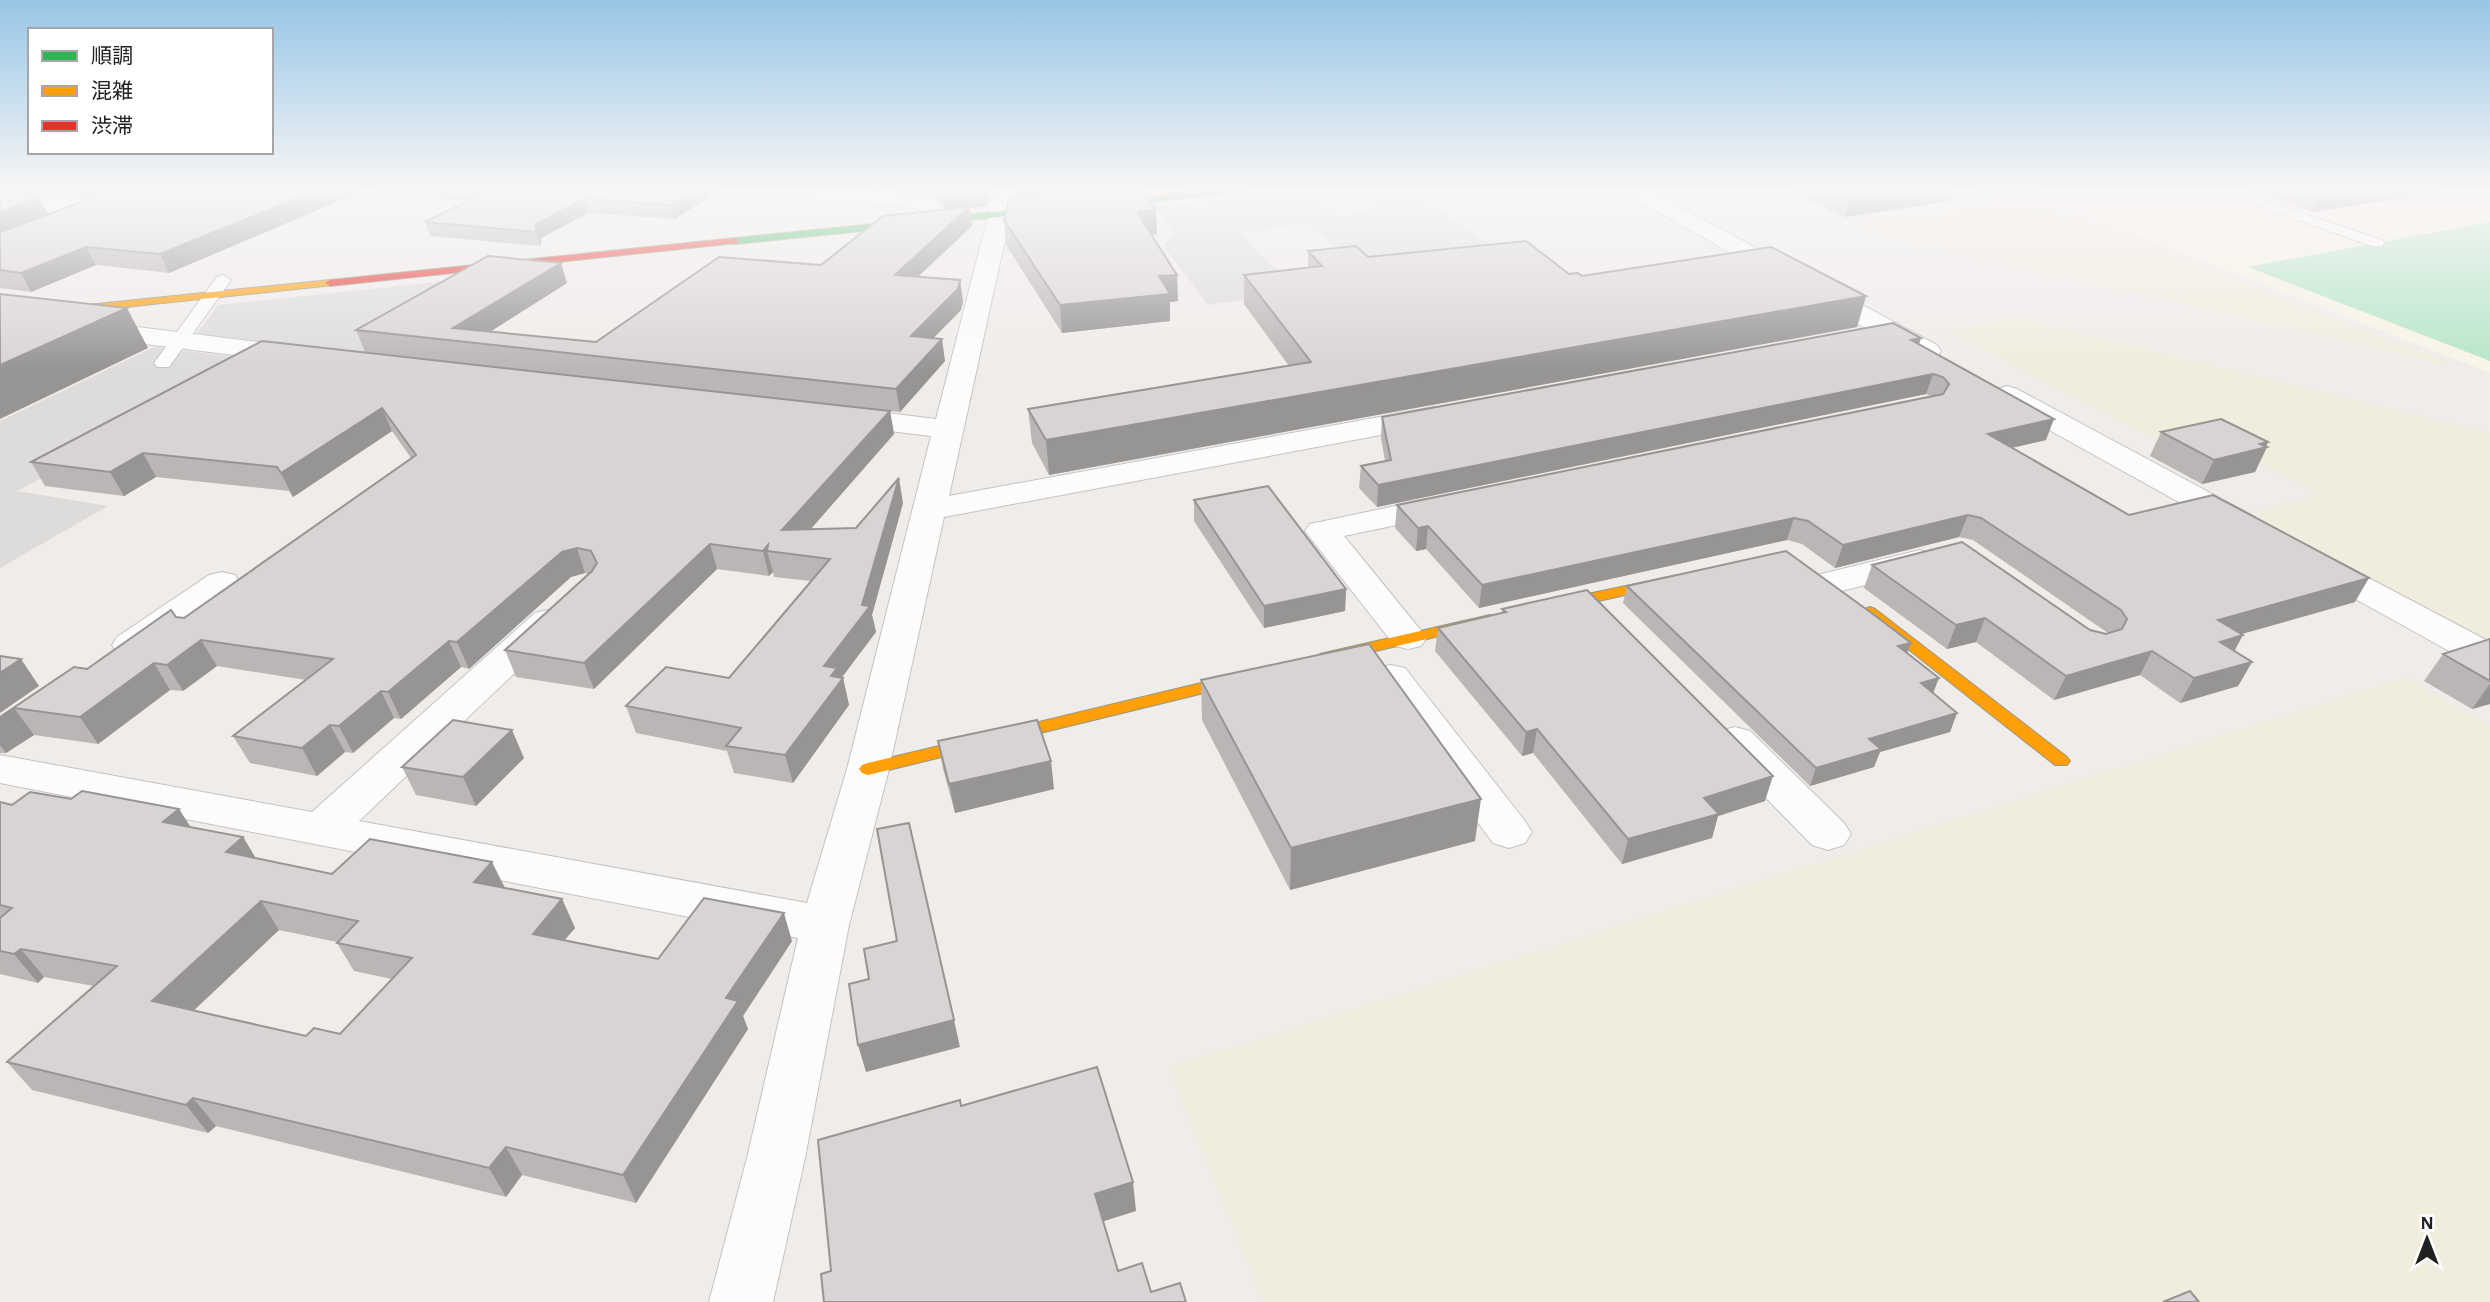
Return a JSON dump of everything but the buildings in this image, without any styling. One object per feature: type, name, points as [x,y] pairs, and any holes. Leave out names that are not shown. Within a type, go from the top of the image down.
[{"type":"main road","points":[[0,303],[525,250]]},
{"type":"main road","points":[[0,318],[596,250]]},
{"type":"main road","points":[[1527,612],[1697,574]]},
{"type":"main road","points":[[1825,580],[2062,761]]},
{"type":"main road","points":[[1301,664],[1500,618]]},
{"type":"main road","points":[[868,769],[1261,673]]},
{"type":"street","points":[[741,1302],[776,1158],[825,925],[868,769],[991,250]]},
{"type":"street","points":[[1742,250],[2490,658]]},
{"type":"street","points":[[0,318],[171,352],[330,359]]},
{"type":"street","points":[[1849,339],[1891,331]]},
{"type":"street","points":[[929,510],[1465,410]]},
{"type":"street","points":[[811,413],[948,429]]},
{"type":"street","points":[[1473,499],[1322,531],[1388,642],[1509,832]]},
{"type":"street","points":[[1825,580],[1947,554]]},
{"type":"street","points":[[100,666],[222,583]]},
{"type":"street","points":[[321,830],[575,596]]},
{"type":"street","points":[[1592,598],[1622,628]]},
{"type":"street","points":[[1710,716],[1828,834]]},
{"type":"street","points":[[0,769],[825,925]]},
{"type":"lane","points":[[171,352],[223,280]]},
{"type":"shaded area","points":[[1167,250],[1256,250],[1283,277],[1263,297],[1208,305]]},
{"type":"shaded area","points":[[1339,250],[1498,250],[1521,266],[1358,266]]},
{"type":"shaded area","points":[[1948,250],[2159,250],[2458,367]]},
{"type":"shaded area","points":[[2174,250],[2490,250],[2490,373]]},
{"type":"shaded area","points":[[492,276],[354,357],[193,339],[218,305]]},
{"type":"shaded area","points":[[2018,317],[2490,434],[2490,644],[2251,513],[2322,495],[2203,433],[2162,442],[1947,331]]},
{"type":"shaded area","points":[[154,347],[268,361],[17,491],[108,506],[0,568],[0,421]]},
{"type":"shaded area","points":[[2406,678],[2490,726],[2490,1302],[1264,1302],[1169,1068]]},
{"type":"green space","points":[[2341,250],[2490,250],[2490,361],[2248,267]]},
{"type":"traffic: slow","points":[[0,317],[330,283]]},
{"type":"traffic: slow","points":[[1545,608],[1678,579]]},
{"type":"traffic: slow","points":[[1870,612],[2061,761]]},
{"type":"traffic: slow","points":[[1320,659],[1490,620]]},
{"type":"traffic: slow","points":[[868,769],[1251,676]]},
{"type":"traffic: jam","points":[[330,283],[651,250]]}]
